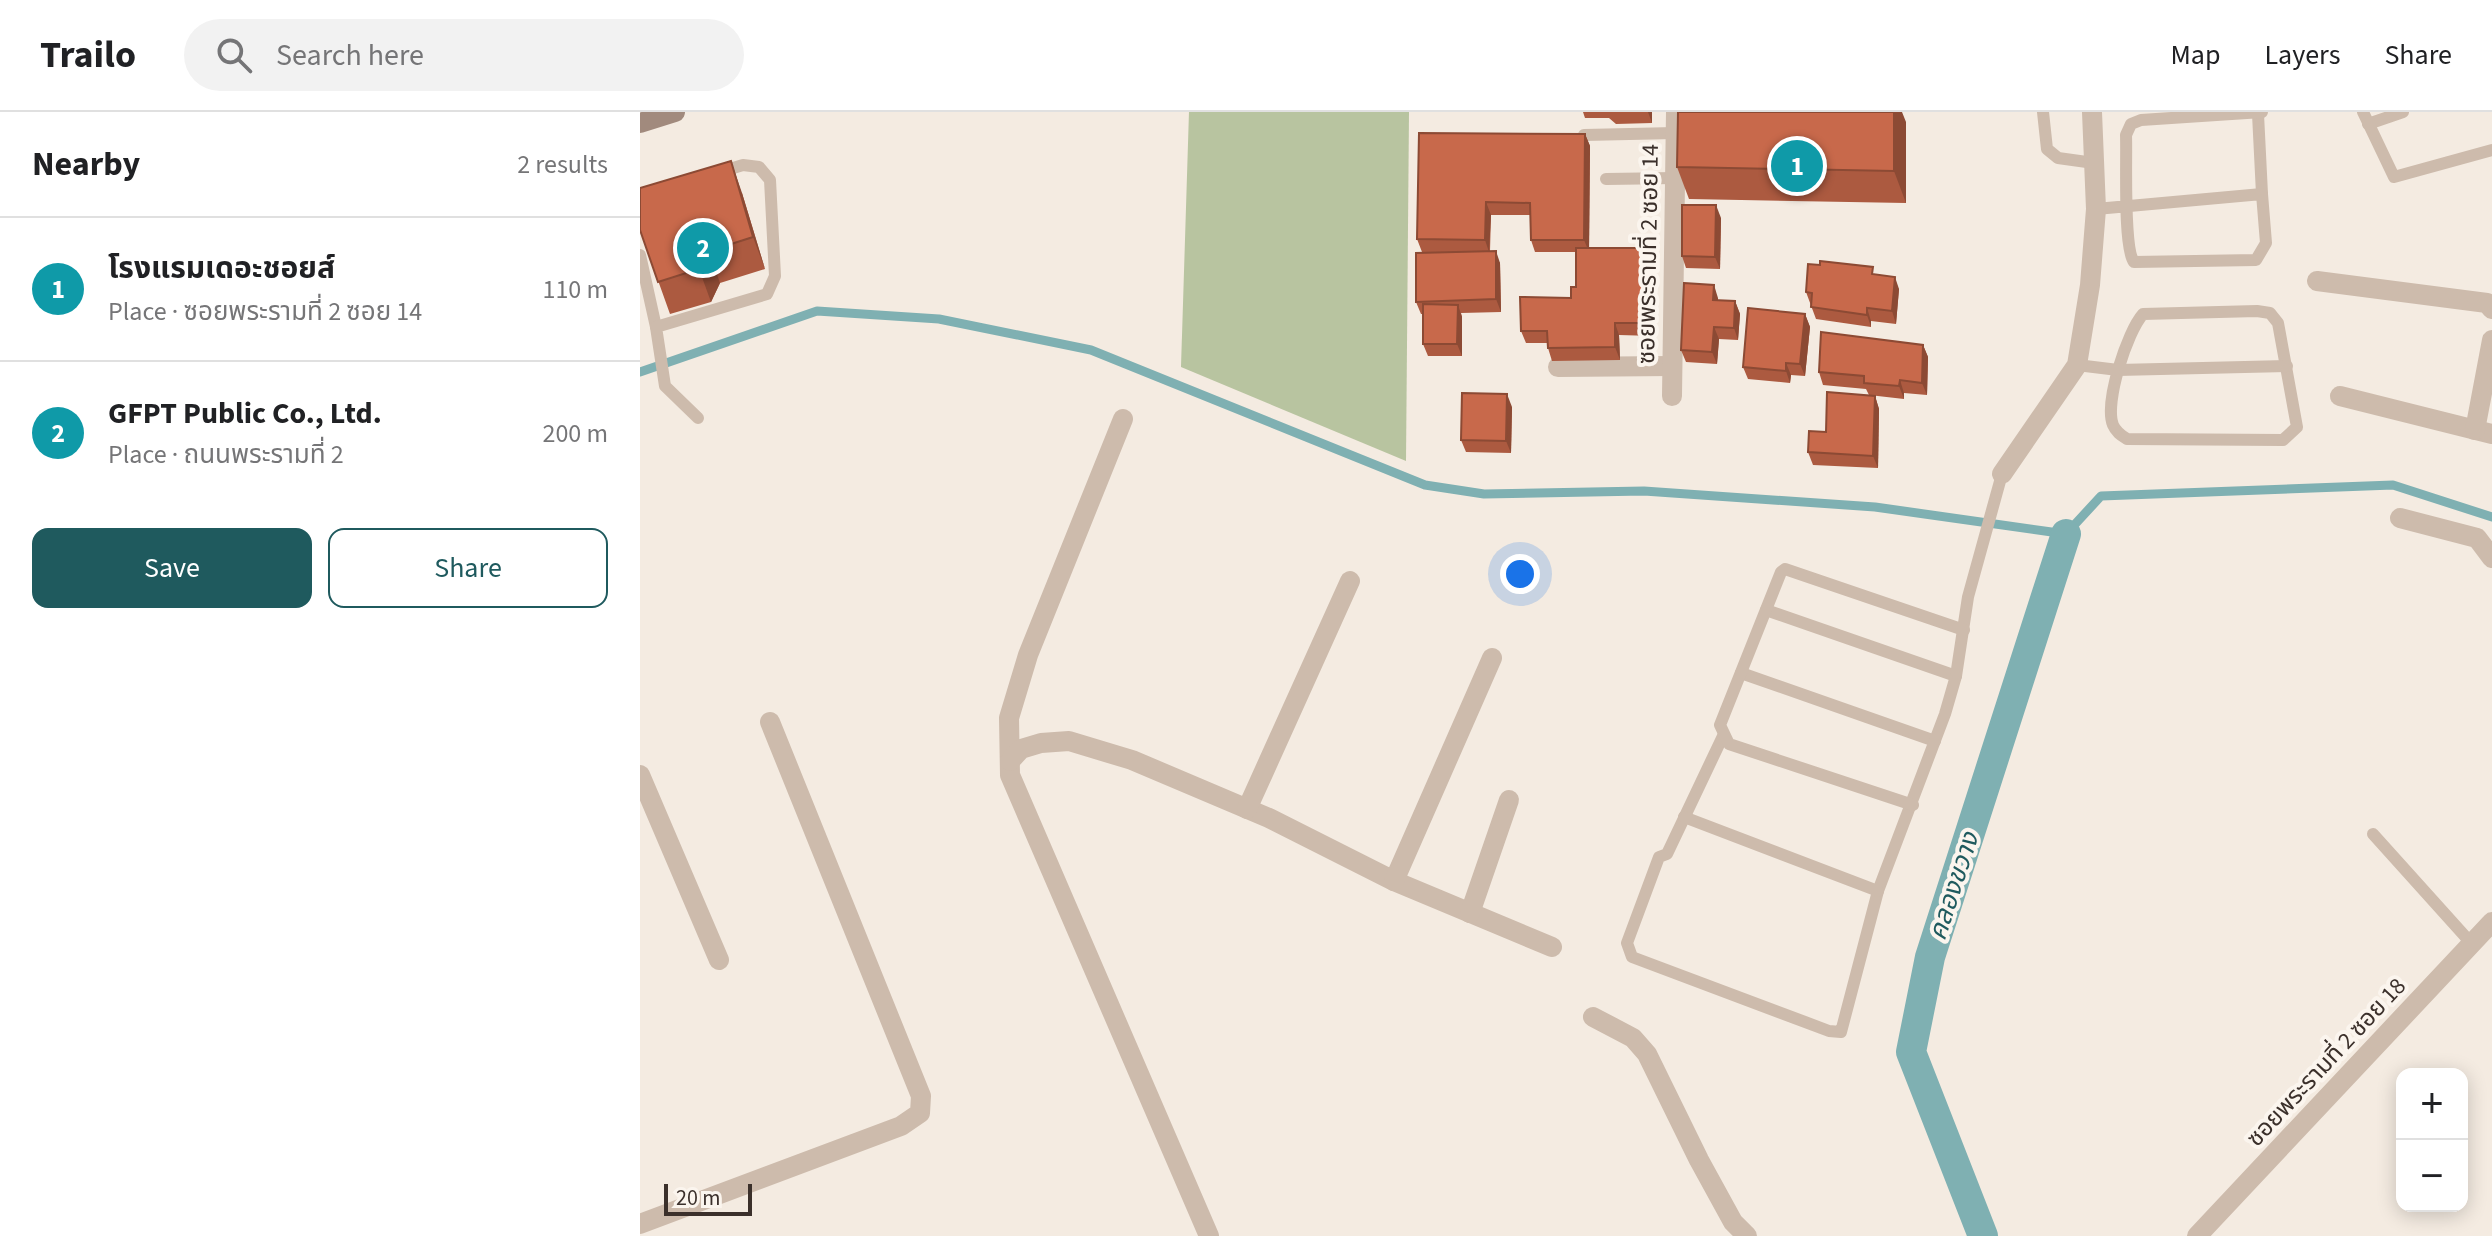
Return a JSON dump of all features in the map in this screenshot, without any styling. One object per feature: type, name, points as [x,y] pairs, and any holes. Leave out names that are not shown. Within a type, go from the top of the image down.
[{"type":"main road","points":[[640,123],[675,112]]},
{"type":"street","points":[[2002,474],[2077,365],[2090,285],[2096,209],[2092,112]]},
{"type":"street","name":"ซอยพระรามที่ 2 ซอย 14","points":[[1672,396],[1676,122]]},
{"type":"street","points":[[2317,281],[2487,303],[2492,309]]},
{"type":"street","points":[[2340,396],[2484,432],[2492,340]]},
{"type":"street","points":[[1558,367],[1672,366]]},
{"type":"street","points":[[1123,419],[1028,655],[1009,718],[1010,775],[1209,1236]]},
{"type":"street","points":[[2400,518],[2477,538],[2492,558]]},
{"type":"street","points":[[1247,809],[1350,581]]},
{"type":"street","points":[[1394,881],[1492,658]]},
{"type":"street","points":[[640,1224],[901,1126],[920,1113],[921,1096],[770,722]]},
{"type":"street","points":[[1010,761],[1021,749],[1041,743],[1069,741],[1132,760],[1247,809],[1394,881],[1552,947]]},
{"type":"street","points":[[640,775],[719,960]]},
{"type":"street","points":[[1470,913],[1509,800]]},
{"type":"street","name":"ซอยพระรามที่ 2 ซอย 18","points":[[2197,1236],[2492,922]]},
{"type":"street","points":[[1593,1017],[1633,1038],[1647,1054],[1733,1222],[1747,1236]]},
{"type":"lane","points":[[2043,112],[2047,149],[2058,158],[2094,163]]},
{"type":"lane","points":[[2403,112],[2366,118],[2394,177],[2492,150]]},
{"type":"lane","points":[[2260,113],[2262,194],[2266,243],[2256,260],[2134,262],[2128,255],[2126,135],[2131,124],[2141,120],[2260,113]]},
{"type":"lane","points":[[1584,135],[1676,122]]},
{"type":"lane","points":[[656,327],[767,294],[773,287],[770,180],[759,167],[743,165],[699,178]]},
{"type":"lane","points":[[1606,179],[1675,178]]},
{"type":"lane","points":[[2096,209],[2262,194]]},
{"type":"lane","points":[[640,255],[661,344],[665,386],[698,418]]},
{"type":"lane","points":[[2270,313],[2278,323],[2287,366],[2297,427],[2283,440],[2127,439],[2114,429],[2111,415],[2118,370],[2143,314],[2270,313]]},
{"type":"lane","points":[[2077,365],[2118,370],[2287,366]]},
{"type":"lane","points":[[1723,736],[1667,854],[1659,857],[1627,943],[1632,957],[1829,1031],[1841,1032],[1878,891],[1913,805],[1956,676],[1968,597],[2002,474]]},
{"type":"lane","points":[[1913,805],[1729,744],[1720,725],[1781,572],[1792,569],[1964,630]]},
{"type":"lane","points":[[1766,610],[1956,676]]},
{"type":"lane","points":[[1741,673],[1935,741]]},
{"type":"lane","points":[[1684,817],[1878,891]]},
{"type":"lane","points":[[2373,834],[2472,944]]},
{"type":"green space","points":[[1189,112],[1409,112],[1406,461],[1181,367]]},
{"type":"building","points":[[1678,112],[1894,112],[1894,171],[1677,167]]},
{"type":"building","points":[[1419,133],[1585,134],[1584,240],[1531,240],[1530,203],[1486,202],[1485,240],[1417,239]]},
{"type":"building","points":[[731,161],[753,237],[709,251],[699,269],[658,282],[640,230],[640,188]]},
{"type":"building","points":[[1682,205],[1716,205],[1715,257],[1682,256]]},
{"type":"building","points":[[1576,248],[1649,248],[1649,323],[1615,323],[1615,347],[1548,348],[1547,331],[1521,331],[1520,297],[1571,298],[1571,287],[1576,287]]},
{"type":"building","points":[[1496,251],[1496,299],[1416,302],[1416,253]]},
{"type":"building","points":[[1820,261],[1873,267],[1872,274],[1895,277],[1892,311],[1867,308],[1867,315],[1811,307],[1812,293],[1806,292],[1808,264],[1820,265]]},
{"type":"building","points":[[1684,283],[1714,285],[1713,300],[1735,301],[1734,328],[1714,327],[1712,352],[1681,350]]},
{"type":"building","points":[[1423,304],[1458,305],[1457,344],[1423,344]]},
{"type":"building","points":[[1748,308],[1805,314],[1800,364],[1786,363],[1786,371],[1743,367]]},
{"type":"building","points":[[1821,332],[1923,345],[1922,383],[1900,380],[1899,386],[1864,383],[1864,376],[1819,372]]},
{"type":"building","points":[[1827,392],[1875,396],[1873,456],[1808,452],[1809,431],[1826,432]]},
{"type":"building","points":[[1462,393],[1507,394],[1506,441],[1461,440]]},
{"type":"waterway","points":[[640,372],[817,311],[939,319],[1091,350],[1425,485],[1484,494],[1644,491],[1875,507],[2066,534],[2101,496],[2393,485],[2492,517]]},
{"type":"waterway","name":"คลองขวาง","points":[[1983,1236],[1911,1052],[1930,957],[2066,534]]},
{"type":"place","name":"โรงแรมเดอะชอยส์","points":[[1797,166]]},
{"type":"place","name":"GFPT Public Co., Ltd.","points":[[703,248]]}]
